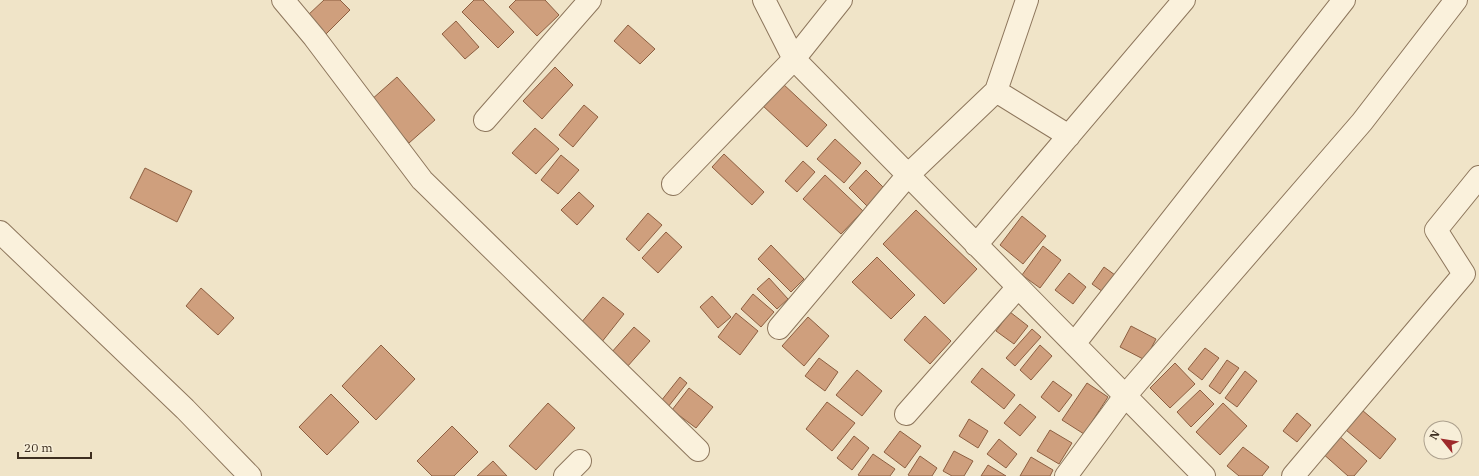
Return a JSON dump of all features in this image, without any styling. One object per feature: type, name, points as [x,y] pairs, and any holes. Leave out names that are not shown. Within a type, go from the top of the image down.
[{"type":"street","points":[[283,0],[314,37],[422,180],[698,450]]},
{"type":"street","points":[[485,120],[590,0]]},
{"type":"street","points":[[764,0],[794,59],[1204,476]]},
{"type":"street","points":[[672,184],[794,59],[841,0]]},
{"type":"street","points":[[779,328],[908,175],[996,91],[1027,0]]},
{"type":"street","points":[[976,245],[1184,0]]},
{"type":"street","points":[[1074,344],[1344,0]]},
{"type":"street","points":[[1066,476],[1125,396],[1362,122],[1456,0]]},
{"type":"street","points":[[996,91],[1069,136]]},
{"type":"street","points":[[1293,476],[1464,274],[1436,230],[1479,177]]},
{"type":"street","points":[[0,232],[185,409],[250,476]]},
{"type":"street","points":[[906,414],[1018,287]]},
{"type":"street","points":[[565,476],[580,461]]},
{"type":"building","points":[[324,0],[340,0],[350,10],[325,35],[307,16]]},
{"type":"building","points":[[474,0],[483,0],[514,32],[498,48],[462,12]]},
{"type":"building","points":[[516,0],[545,0],[559,15],[537,36],[509,7]]},
{"type":"building","points":[[456,21],[479,47],[465,59],[442,34]]},
{"type":"building","points":[[628,25],[655,49],[640,64],[614,41]]},
{"type":"building","points":[[555,67],[573,85],[542,119],[523,101]]},
{"type":"building","points":[[397,77],[435,120],[409,143],[371,100]]},
{"type":"building","points":[[782,83],[827,125],[807,147],[762,105]]},
{"type":"building","points":[[584,105],[598,117],[573,147],[559,135]]},
{"type":"building","points":[[535,128],[559,149],[536,174],[512,153]]},
{"type":"building","points":[[835,139],[861,163],[844,183],[817,159]]},
{"type":"building","points":[[724,154],[764,192],[752,205],[712,167]]},
{"type":"building","points":[[561,155],[579,170],[558,194],[541,180]]},
{"type":"building","points":[[803,161],[815,172],[797,192],[785,181]]},
{"type":"building","points":[[145,168],[192,191],[177,222],[130,198]]},
{"type":"building","points":[[866,170],[887,191],[870,209],[849,188]]},
{"type":"building","points":[[825,175],[863,211],[841,234],[803,199]]},
{"type":"building","points":[[579,192],[594,206],[577,225],[561,210]]},
{"type":"building","points":[[916,210],[977,269],[944,304],[883,244]]},
{"type":"building","points":[[648,213],[662,225],[639,251],[626,239]]},
{"type":"building","points":[[1022,216],[1046,236],[1023,264],[1000,245]]},
{"type":"building","points":[[666,232],[682,247],[658,273],[642,258]]},
{"type":"building","points":[[771,245],[804,279],[791,292],[758,259]]},
{"type":"building","points":[[1043,246],[1061,260],[1040,288],[1022,275]]},
{"type":"building","points":[[877,257],[915,295],[891,319],[852,282]]},
{"type":"building","points":[[1104,267],[1126,283],[1114,300],[1092,284]]},
{"type":"building","points":[[1069,273],[1086,287],[1073,304],[1055,290]]},
{"type":"building","points":[[769,278],[788,299],[777,309],[757,289]]},
{"type":"building","points":[[201,288],[234,318],[218,335],[186,306]]},
{"type":"building","points":[[753,294],[774,312],[761,327],[741,309]]},
{"type":"building","points":[[712,296],[731,317],[718,328],[700,307]]},
{"type":"building","points":[[603,297],[624,314],[601,343],[580,324]]},
{"type":"building","points":[[1010,312],[1028,326],[1014,344],[996,331]]},
{"type":"building","points":[[736,313],[758,331],[740,355],[718,337]]},
{"type":"building","points":[[925,316],[951,341],[930,364],[904,340]]},
{"type":"building","points":[[808,317],[829,336],[804,366],[782,346]]},
{"type":"building","points":[[1131,326],[1156,339],[1145,360],[1120,347]]},
{"type":"building","points":[[634,327],[650,341],[627,367],[611,353]]},
{"type":"building","points":[[1032,329],[1041,337],[1015,366],[1006,358]]},
{"type":"building","points":[[381,345],[415,379],[376,420],[342,386]]},
{"type":"building","points":[[1040,345],[1052,356],[1031,380],[1020,370]]},
{"type":"building","points":[[1205,348],[1219,358],[1202,380],[1188,369]]},
{"type":"building","points":[[819,358],[838,372],[825,391],[805,376]]},
{"type":"building","points":[[1227,360],[1239,368],[1220,394],[1209,386]]},
{"type":"building","points":[[1175,363],[1195,384],[1170,408],[1150,388]]},
{"type":"building","points":[[982,368],[1015,395],[1004,409],[971,382]]},
{"type":"building","points":[[857,370],[882,391],[862,416],[836,395]]},
{"type":"building","points":[[1245,371],[1257,381],[1237,407],[1225,398]]},
{"type":"building","points":[[680,377],[687,383],[668,407],[661,401]]},
{"type":"building","points":[[1053,381],[1072,395],[1059,412],[1041,397]]},
{"type":"building","points":[[1087,383],[1108,397],[1084,434],[1062,420]]},
{"type":"building","points":[[689,388],[713,407],[696,428],[672,410]]},
{"type":"building","points":[[1200,390],[1214,404],[1191,427],[1177,412]]},
{"type":"building","points":[[331,394],[359,422],[327,455],[299,427]]},
{"type":"building","points":[[827,402],[855,423],[832,451],[806,429]]},
{"type":"building","points":[[548,403],[575,428],[536,470],[509,446]]},
{"type":"building","points":[[1223,403],[1247,426],[1220,455],[1196,432]]},
{"type":"building","points":[[1020,404],[1036,417],[1020,436],[1004,423]]},
{"type":"building","points":[[1362,410],[1396,439],[1380,459],[1346,430]]},
{"type":"building","points":[[1297,413],[1311,425],[1297,442],[1283,431]]},
{"type":"building","points":[[969,419],[988,431],[978,448],[959,436]]},
{"type":"building","points":[[452,426],[478,452],[454,476],[432,476],[417,461]]},
{"type":"building","points":[[1050,430],[1072,443],[1059,464],[1037,451]]},
{"type":"building","points":[[900,431],[921,446],[905,468],[884,452]]},
{"type":"building","points":[[1337,434],[1367,461],[1354,476],[1348,476],[1321,452]]},
{"type":"building","points":[[854,436],[869,448],[852,470],[837,458]]},
{"type":"building","points":[[999,439],[1017,454],[1006,468],[987,454]]},
{"type":"building","points":[[1243,447],[1269,467],[1262,476],[1239,476],[1227,466]]},
{"type":"building","points":[[954,451],[973,461],[964,476],[952,476],[943,471]]},
{"type":"building","points":[[873,454],[895,469],[890,476],[858,475]]},
{"type":"building","points":[[920,456],[937,468],[932,476],[908,475]]},
{"type":"building","points":[[1031,457],[1053,470],[1050,476],[1020,476]]},
{"type":"building","points":[[493,461],[507,476],[477,476]]},
{"type":"building","points":[[988,465],[1006,476],[981,476]]}]
